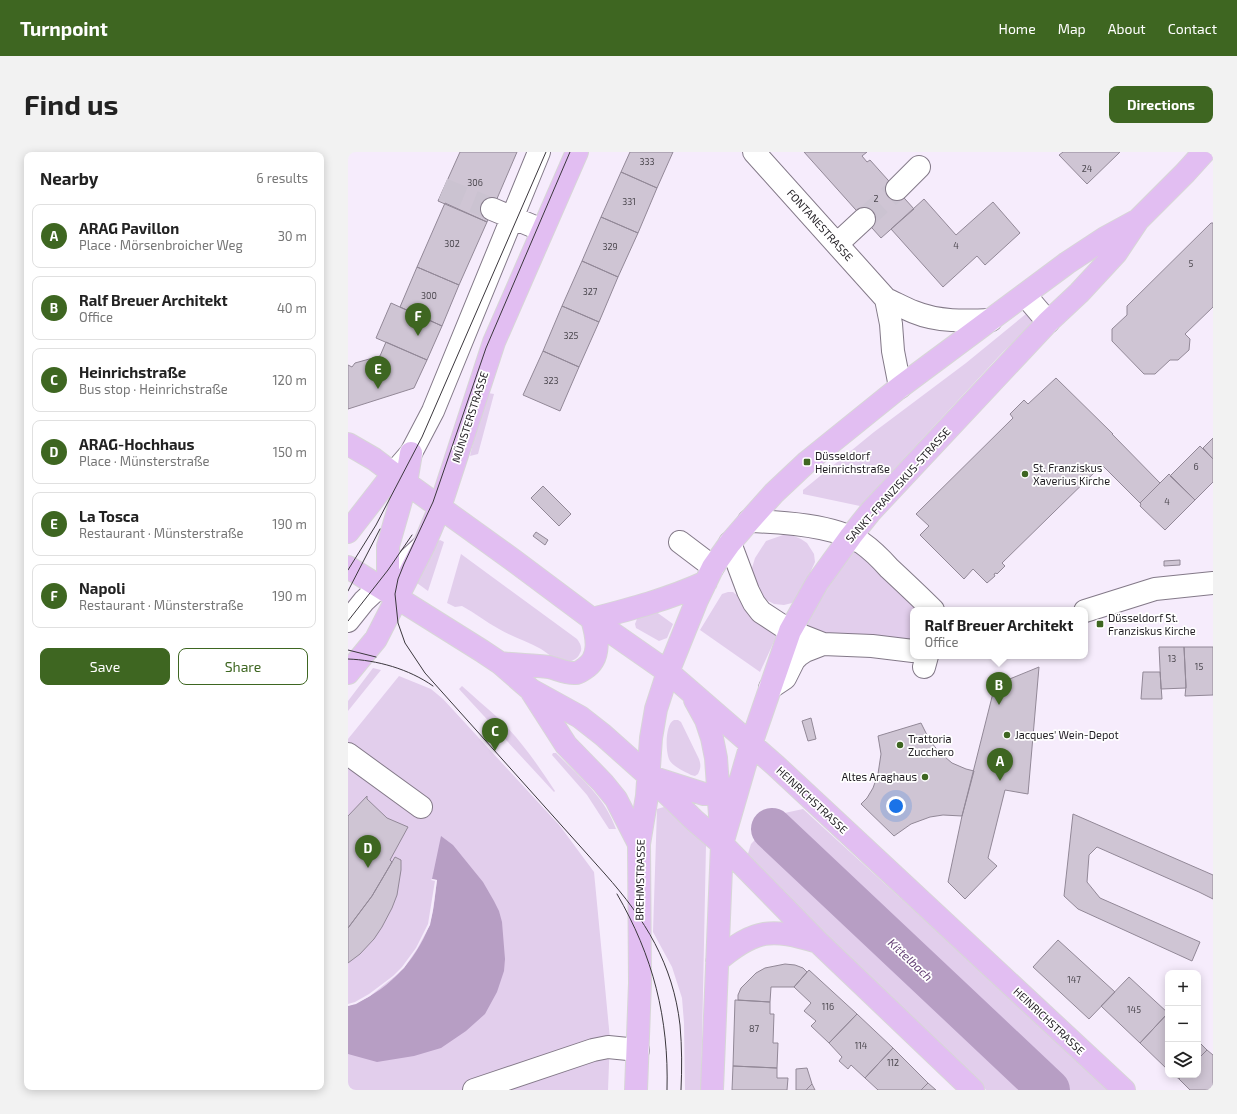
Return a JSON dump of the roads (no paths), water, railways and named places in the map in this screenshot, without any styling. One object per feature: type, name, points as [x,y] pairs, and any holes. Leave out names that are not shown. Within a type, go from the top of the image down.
[{"type":"main road","name":"MÜNSTERSTRASSE","points":[[348,674],[376,639],[388,587],[423,546],[440,508],[494,342],[577,152]]},
{"type":"main road","name":"SANKT-FRANZISKUS-STRASSE","points":[[722,844],[751,744],[790,631],[817,583],[871,511],[1048,322],[1079,293],[1116,253],[1138,220],[1204,152]]},
{"type":"main road","name":"SANKT-FRANZISKUS-STRASSE","points":[[668,672],[697,600],[709,575],[730,543],[774,493],[807,462],[900,388],[1067,263],[1105,238],[1138,220]]},
{"type":"main road","name":"HEINRICHSTRASSE","points":[[348,444],[400,479],[592,619],[668,672],[775,765],[1124,1090]]},
{"type":"main road","points":[[348,532],[400,479]]},
{"type":"main road","points":[[388,587],[388,546],[400,479]]},
{"type":"main road","points":[[348,567],[388,587],[500,663],[531,690],[580,717],[602,735],[649,776],[694,820],[722,844],[818,942],[973,1090]]},
{"type":"main road","points":[[500,663],[550,667],[566,673],[577,673],[588,667],[594,658],[597,645],[596,633],[592,619],[654,602],[687,590],[709,575]]},
{"type":"main road","name":"BREHMSTRASSE","points":[[636,1090],[640,983],[640,844],[648,796],[656,710],[668,672]]},
{"type":"main road","points":[[531,690],[566,746],[603,783],[616,799],[640,844]]},
{"type":"main road","points":[[691,692],[706,720],[712,738],[716,758],[722,844],[712,1090]]},
{"type":"main road","points":[[649,776],[704,794],[719,794],[733,786],[741,777]]},
{"type":"main road","points":[[717,961],[742,942],[766,933],[781,933],[818,942]]},
{"type":"street","points":[[400,479],[411,453],[433,411],[502,213],[539,152]]},
{"type":"street","name":"FONTANESTRASSE","points":[[754,152],[886,299],[915,313],[938,319],[960,321],[991,320]]},
{"type":"street","points":[[897,189],[919,167]]},
{"type":"street","points":[[502,213],[542,230]]},
{"type":"street","points":[[837,244],[864,219]]},
{"type":"street","points":[[1025,295],[1048,322]]},
{"type":"street","points":[[886,299],[900,388]]},
{"type":"street","points":[[749,521],[768,521],[807,526],[851,536],[874,552],[930,607]]},
{"type":"street","points":[[680,542],[709,575]]},
{"type":"street","points":[[730,543],[754,603],[761,612],[790,631],[823,644],[872,646],[910,655]]},
{"type":"street","points":[[1088,610],[1155,589],[1213,583]]},
{"type":"street","points":[[348,621],[364,601],[388,587]]},
{"type":"street","points":[[770,688],[785,678],[794,660],[799,655],[823,644]]},
{"type":"street","points":[[348,754],[421,807]]},
{"type":"street","points":[[474,1090],[593,1050],[608,1047],[638,1050]]},
{"type":"waterway","name":"Kittelbach","points":[[772,829],[1049,1090]]},
{"type":"tunnel","points":[[443,189],[492,209]]},
{"type":"tunnel","points":[[864,219],[897,189]]},
{"type":"tram line","points":[[348,570],[376,525],[422,437],[546,152]]},
{"type":"tram line","points":[[570,152],[486,348],[433,502],[398,579],[395,594],[398,623],[405,643],[425,673],[605,874],[633,908],[644,925],[664,962],[676,1003],[681,1041],[681,1090]]},
{"type":"tram line","points":[[348,591],[380,529]]},
{"type":"tram line","points":[[348,621],[388,570],[412,535]]},
{"type":"tram line","points":[[348,650],[376,657]]},
{"type":"tram line","points":[[348,659],[370,661],[392,666],[414,675],[433,686]]},
{"type":"tram line","points":[[617,894],[630,917],[640,941],[656,988],[662,1013],[665,1038],[667,1090]]},
{"type":"place","name":"Napoli","points":[[418,336]]},
{"type":"place","name":"La Tosca","points":[[378,389]]},
{"type":"place","name":"Düsseldorf Heinrichstraße","points":[[807,462]]},
{"type":"place","name":"St. Franziskus Xaverius Kirche","points":[[1025,474]]},
{"type":"place","name":"Düsseldorf St. Franziskus Kirche","points":[[1100,624]]},
{"type":"place","name":"Ralf Breuer Architekt","points":[[999,705]]},
{"type":"place","name":"Jacques' Wein-Depot","points":[[1007,735]]},
{"type":"place","name":"Trattoria Zucchero","points":[[900,745]]},
{"type":"place","name":"Heinrichstraße","points":[[495,751]]},
{"type":"place","name":"Altes Araghaus","points":[[925,777]]},
{"type":"place","name":"ARAG Pavillon","points":[[1000,781]]},
{"type":"place","name":"ARAG-Hochhaus","points":[[368,868]]}]
